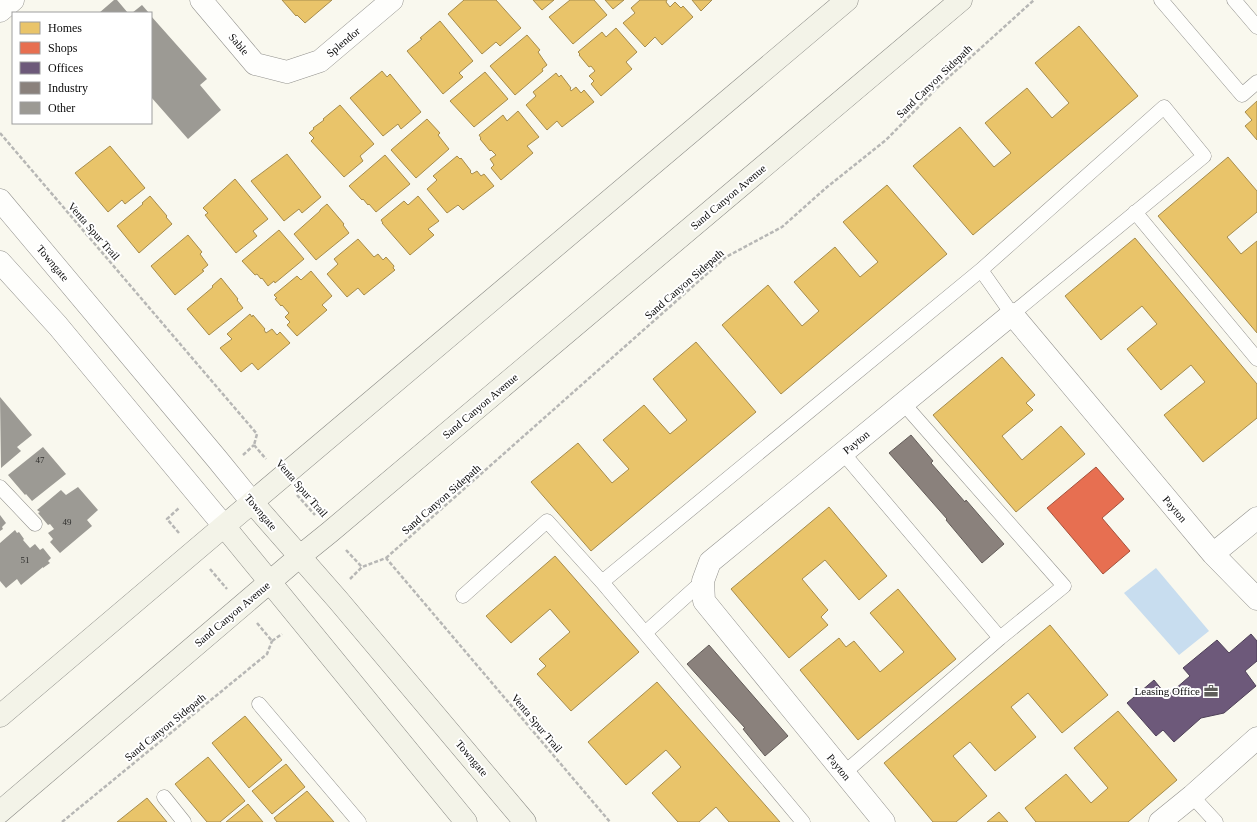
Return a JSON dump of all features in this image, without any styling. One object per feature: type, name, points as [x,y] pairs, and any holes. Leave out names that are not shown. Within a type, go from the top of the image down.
[{"type":"main road","points":[[0,716],[847,0]]},
{"type":"main road","name":"Sand Canyon Avenue","points":[[0,812],[299,557],[961,0]]},
{"type":"main road","name":"Towngate","points":[[252,502],[338,600],[525,822]]},
{"type":"main road","points":[[224,526],[466,822]]},
{"type":"street","points":[[0,11],[13,0]]},
{"type":"street","name":"Sable","points":[[201,0],[255,64],[287,72]]},
{"type":"street","name":"Splendor","points":[[287,72],[320,61],[392,0]]},
{"type":"street","name":"Towngate","points":[[0,200],[252,502]]},
{"type":"street","points":[[0,262],[58,326],[224,526]]},
{"type":"street","name":"Payton","points":[[884,822],[704,602],[703,582],[710,562],[1012,314],[1213,554],[1257,599]]},
{"type":"street","points":[[1213,554],[1257,518]]},
{"type":"street","points":[[1160,822],[1192,796],[1257,738]]},
{"type":"lane","points":[[1161,0],[1242,95],[1257,82]]},
{"type":"lane","points":[[1234,0],[1257,27]]},
{"type":"lane","points":[[602,582],[981,270],[1164,107],[1204,156],[1012,314],[981,270]]},
{"type":"lane","points":[[1135,212],[1257,360]]},
{"type":"lane","points":[[844,773],[1000,638],[1064,586],[903,403]]},
{"type":"lane","points":[[843,453],[1000,638]]},
{"type":"lane","points":[[0,487],[35,524]]},
{"type":"lane","points":[[463,596],[547,521],[602,582],[803,822]]},
{"type":"lane","points":[[645,633],[703,582]]},
{"type":"lane","points":[[259,704],[359,822]]},
{"type":"lane","points":[[1192,796],[1216,822]]},
{"type":"lane","points":[[164,798],[184,822]]},
{"type":"path","name":"Sand Canyon Sidepath","points":[[386,558],[726,257],[782,227],[827,187],[886,140],[941,84],[1034,0]]},
{"type":"path","name":"Venta Spur Trail","points":[[0,133],[257,434],[254,445],[282,478],[362,567],[386,558],[610,822]]},
{"type":"path","name":"Sand Canyon Sidepath","points":[[62,822],[267,654],[272,641]]},
{"type":"water","points":[[1156,568],[1209,631],[1179,655],[1124,593]]},
{"type":"building: Homes","points":[[282,0],[332,0],[305,23],[297,15],[296,16]]},
{"type":"building: Homes","points":[[464,0],[496,0],[521,28],[500,46],[496,42],[482,54],[448,14]]},
{"type":"building: Homes","points":[[533,0],[554,0],[542,10]]},
{"type":"building: Homes","points":[[570,0],[594,0],[607,15],[573,44],[549,17]]},
{"type":"building: Homes","points":[[605,0],[624,0],[613,9]]},
{"type":"building: Homes","points":[[640,0],[667,0],[666,2],[670,7],[675,2],[681,8],[683,6],[693,17],[662,45],[655,37],[645,47],[623,23],[635,13],[631,8]]},
{"type":"building: Homes","points":[[692,0],[712,0],[701,11]]},
{"type":"building: Homes","points":[[440,21],[473,61],[459,73],[463,77],[443,94],[407,51],[422,39],[420,38]]},
{"type":"building: Homes","points":[[1079,26],[1138,96],[973,235],[913,166],[960,127],[994,167],[1011,153],[985,123],[1027,88],[1052,118],[1069,103],[1035,63]]},
{"type":"building: Homes","points":[[616,28],[637,52],[626,62],[632,69],[601,96],[591,84],[594,81],[589,76],[595,71],[591,66],[589,67],[578,52],[602,32],[606,37]]},
{"type":"building: Homes","points":[[527,35],[540,50],[538,52],[547,65],[542,69],[543,71],[515,95],[490,66]]},
{"type":"building: Homes","points":[[382,71],[387,77],[390,74],[421,112],[401,129],[398,124],[383,136],[350,98]]},
{"type":"building: Homes","points":[[485,72],[508,99],[474,127],[450,101]]},
{"type":"building: Homes","points":[[556,73],[559,77],[561,75],[571,88],[571,91],[576,87],[581,93],[584,90],[594,102],[562,127],[557,121],[547,130],[526,105],[536,96],[533,92]]},
{"type":"building: Homes","points":[[1257,101],[1257,140],[1245,126],[1252,120],[1245,112]]},
{"type":"building: Homes","points":[[340,105],[374,144],[360,156],[363,161],[344,177],[311,141],[314,138],[309,133]]},
{"type":"building: Homes","points":[[518,111],[539,137],[527,146],[533,153],[501,180],[491,168],[494,165],[490,159],[496,155],[491,150],[490,151],[480,139],[481,138],[479,135],[503,115],[507,121]]},
{"type":"building: Homes","points":[[427,119],[440,133],[438,135],[449,149],[416,178],[391,150]]},
{"type":"building: Homes","points":[[110,146],[145,188],[125,204],[122,200],[108,212],[75,173]]},
{"type":"building: Homes","points":[[287,154],[321,197],[302,213],[299,209],[284,221],[251,181]]},
{"type":"building: Homes","points":[[385,155],[410,184],[376,212],[349,186]]},
{"type":"building: Homes","points":[[457,156],[460,159],[461,158],[472,174],[477,171],[481,176],[484,174],[494,186],[463,210],[458,205],[447,213],[427,189],[437,180],[433,176]]},
{"type":"building: Homes","points":[[1228,157],[1257,191],[1257,212],[1227,237],[1241,254],[1257,241],[1257,333],[1158,216]]},
{"type":"building: Homes","points":[[235,179],[268,219],[253,231],[257,236],[236,253],[205,215],[208,213],[203,208]]},
{"type":"building: Homes","points":[[887,185],[947,254],[781,394],[722,325],[768,285],[802,326],[819,311],[794,282],[835,247],[860,277],[878,262],[843,222]]},
{"type":"building: Homes","points":[[150,196],[172,224],[139,253],[117,226],[143,204],[142,203]]},
{"type":"building: Homes","points":[[418,196],[439,221],[428,229],[434,235],[410,255],[381,220],[404,201],[408,205]]},
{"type":"building: Homes","points":[[327,204],[344,224],[343,225],[349,233],[316,260],[294,234]]},
{"type":"building: Homes","points":[[279,230],[304,259],[275,283],[274,281],[268,286],[262,278],[261,279],[257,274],[255,275],[242,261]]},
{"type":"building: Homes","points":[[188,235],[202,252],[200,254],[208,265],[202,270],[204,271],[175,295],[151,266]]},
{"type":"building: Homes","points":[[1135,238],[1257,384],[1257,418],[1203,462],[1164,415],[1205,382],[1191,365],[1161,390],[1127,349],[1157,324],[1142,306],[1101,340],[1065,296]]},
{"type":"building: Homes","points":[[358,239],[374,257],[378,254],[383,260],[386,257],[394,266],[393,268],[395,270],[364,295],[358,288],[347,297],[327,274],[338,264],[334,259]]},
{"type":"building: Homes","points":[[311,271],[332,296],[322,305],[327,310],[297,336],[287,325],[290,322],[285,317],[289,313],[275,299],[277,298],[274,295],[297,276],[301,280]]},
{"type":"building: Homes","points":[[221,278],[238,299],[237,300],[243,308],[209,335],[187,309],[213,287],[212,286]]},
{"type":"building: Homes","points":[[250,314],[252,317],[253,315],[265,329],[264,330],[266,333],[272,329],[277,335],[280,332],[290,343],[258,370],[252,363],[241,372],[220,348],[232,339],[227,334]]},
{"type":"building: Homes","points":[[696,342],[756,412],[591,551],[531,482],[578,443],[612,483],[629,469],[603,440],[644,405],[670,434],[687,420],[653,379]]},
{"type":"building: Homes","points":[[1002,357],[1035,395],[1026,403],[1033,410],[1002,436],[1022,460],[1061,426],[1085,454],[1016,512],[933,415]]},
{"type":"building: Homes","points":[[829,507],[887,576],[859,600],[825,560],[802,579],[828,610],[821,617],[828,625],[789,658],[731,589]]},
{"type":"building: Homes","points":[[555,556],[639,652],[571,711],[537,674],[546,666],[539,659],[570,632],[550,609],[511,643],[486,616]]},
{"type":"building: Homes","points":[[898,589],[956,659],[858,740],[800,670],[839,638],[846,647],[854,641],[880,672],[904,652],[870,613]]},
{"type":"building: Homes","points":[[1050,625],[1108,695],[1062,733],[1028,693],[1011,707],[1036,737],[995,771],[970,742],[953,756],[987,796],[956,822],[933,822],[884,763]]},
{"type":"building: Homes","points":[[657,682],[780,822],[729,822],[716,807],[699,822],[678,822],[652,793],[681,767],[666,750],[626,785],[588,742]]},
{"type":"building: Homes","points":[[1118,711],[1177,780],[1128,822],[1036,822],[1025,808],[1066,774],[1091,803],[1108,788],[1074,748]]},
{"type":"building: Homes","points":[[245,716],[282,760],[249,788],[212,743]]},
{"type":"building: Homes","points":[[208,757],[245,801],[220,822],[207,822],[175,784]]},
{"type":"building: Homes","points":[[286,764],[305,787],[272,814],[252,791]]},
{"type":"building: Homes","points":[[307,791],[334,822],[277,822],[274,818]]},
{"type":"building: Homes","points":[[147,798],[167,822],[117,822]]},
{"type":"building: Homes","points":[[248,804],[263,822],[226,822]]},
{"type":"building: Homes","points":[[999,812],[1008,822],[987,822]]},
{"type":"building: Shops","points":[[1096,467],[1124,499],[1102,518],[1130,551],[1103,574],[1047,508]]},
{"type":"building: Offices","name":"Leasing Office","points":[[1251,634],[1257,641],[1257,661],[1245,671],[1256,686],[1224,713],[1201,718],[1174,742],[1163,730],[1156,736],[1127,703],[1154,680],[1167,696],[1190,676],[1183,668],[1217,640],[1229,653]]},
{"type":"building: Industry","points":[[911,435],[933,461],[931,463],[965,502],[966,500],[1004,544],[982,563],[946,520],[947,519],[889,453]]},
{"type":"building: Industry","points":[[709,645],[788,736],[765,756],[743,729],[745,728],[687,664]]},
{"type":"building: Other","points":[[114,0],[117,0],[127,12],[100,12]]},
{"type":"building: Other","points":[[142,5],[148,12],[133,12]]},
{"type":"building: Other","points":[[152,17],[207,79],[200,85],[221,110],[188,139],[152,98]]},
{"type":"building: Other","points":[[0,397],[32,435],[17,447],[21,451],[1,468]]},
{"type":"building: Other","points":[[43,447],[66,474],[32,501],[8,475]]},
{"type":"building: Other","points":[[78,487],[98,510],[87,520],[92,526],[60,553],[50,542],[53,539],[48,533],[54,529],[50,524],[48,525],[38,513],[40,512],[37,510],[61,490],[66,495]]},
{"type":"building: Other","points":[[0,515],[6,523],[0,531]]},
{"type":"building: Other","points":[[15,530],[17,533],[19,532],[24,539],[23,540],[30,548],[35,544],[40,550],[43,548],[51,558],[48,561],[50,563],[21,585],[17,579],[6,588],[0,581],[0,543]]},
{"type":"place","name":"Leasing Office","points":[[1211,691]]}]
